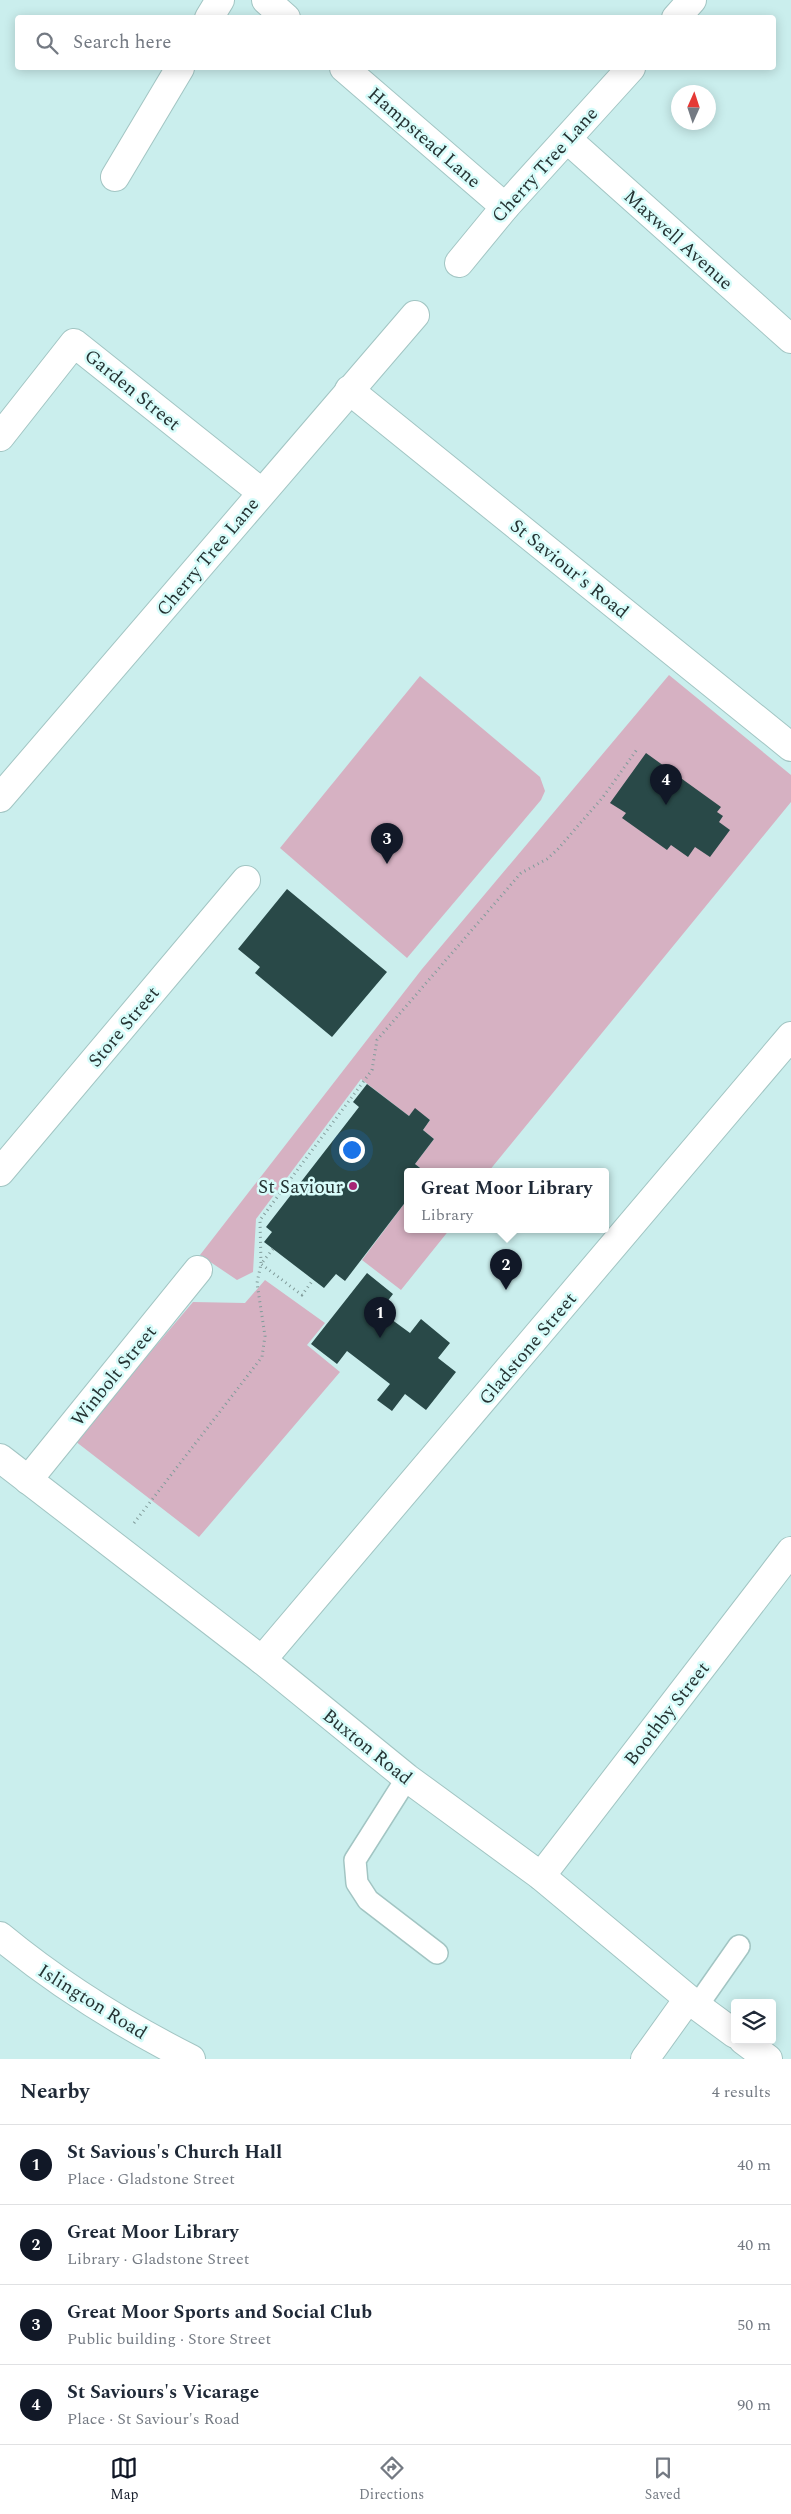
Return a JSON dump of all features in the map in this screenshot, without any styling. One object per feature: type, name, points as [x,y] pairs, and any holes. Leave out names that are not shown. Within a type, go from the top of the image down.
[{"type":"main road","points":[[211,15],[220,0]]},
{"type":"main road","points":[[266,0],[283,15]]},
{"type":"main road","points":[[679,15],[692,0]]},
{"type":"main road","points":[[115,177],[179,70]]},
{"type":"main road","name":"Hampstead Lane","points":[[346,70],[505,207]]},
{"type":"main road","name":"Cherry Tree Lane","points":[[459,263],[505,207],[629,70]]},
{"type":"main road","name":"Maxwell Avenue","points":[[567,139],[791,339]]},
{"type":"main road","name":"Cherry Tree Lane","points":[[0,798],[415,315]]},
{"type":"main road","name":"Garden Street","points":[[0,437],[74,343],[261,492]]},
{"type":"main road","name":"St Saviour's Road","points":[[349,390],[791,747]]},
{"type":"main road","name":"Store Street","points":[[0,1172],[246,880]]},
{"type":"main road","name":"Gladstone Street","points":[[262,1660],[791,1036]]},
{"type":"main road","name":"Winbolt Street","points":[[28,1480],[198,1270]]},
{"type":"main road","name":"Buxton Road","points":[[0,1458],[262,1660],[407,1778],[541,1876],[692,2002],[731,2031]]},
{"type":"main road","name":"Boothby Street","points":[[541,1876],[791,1551]]},
{"type":"main road","name":"Islington Road","points":[[0,1936],[36,1966],[160,2044],[191,2059]]},
{"type":"main road","points":[[651,2057],[692,2002]]},
{"type":"main road","points":[[747,2044],[768,2059]]},
{"type":"lane","points":[[407,1778],[354,1860],[357,1883],[368,1900],[437,1953]]},
{"type":"lane","points":[[692,2002],[739,1946]]},
{"type":"path","points":[[115,1547],[262,1357],[265,1336],[257,1283],[261,1264],[260,1220],[372,1070],[377,1040],[521,873],[547,859],[557,850],[603,797],[638,748]]},
{"type":"path","points":[[261,1264],[273,1249]]},
{"type":"path","points":[[261,1264],[302,1295],[313,1280]]},
{"type":"shaded area","points":[[669,675],[791,775],[791,802],[491,1168],[420,1168],[415,1164],[434,1139],[423,1130],[430,1120],[415,1109],[409,1116],[361,1079],[256,1219],[253,1272],[237,1280],[200,1255],[422,969]]},
{"type":"shaded area","points":[[420,676],[540,777],[545,791],[541,800],[407,958],[280,848]]},
{"type":"shaded area","points":[[404,1204],[404,1233],[447,1233],[401,1290],[362,1260]]},
{"type":"shaded area","points":[[265,1280],[325,1323],[307,1345],[340,1372],[199,1537],[75,1441],[193,1302],[245,1303]]},
{"type":"building","points":[[646,753],[721,807],[717,812],[723,816],[719,822],[730,830],[710,857],[695,847],[688,857],[671,845],[667,850],[622,818],[626,813],[610,803]]},
{"type":"building","points":[[287,889],[387,972],[332,1037],[255,973],[260,967],[238,949]]},
{"type":"building","name":"St Saviour","points":[[367,1084],[409,1116],[415,1108],[430,1120],[423,1130],[434,1139],[415,1164],[420,1168],[404,1168],[404,1204],[345,1281],[336,1274],[324,1288],[264,1242],[272,1232],[266,1227],[359,1107],[353,1102]]},
{"type":"building","points":[[367,1273],[393,1294],[380,1311],[410,1333],[421,1319],[450,1343],[438,1358],[456,1372],[426,1410],[405,1394],[392,1411],[377,1400],[390,1384],[347,1351],[337,1364],[311,1344]]},
{"type":"place","name":"St Saviours's Vicarage","points":[[666,805]]},
{"type":"place","name":"Great Moor Sports and Social Club","points":[[387,864]]},
{"type":"place","name":"St Saviour","points":[[353,1186]]},
{"type":"place","name":"Great Moor Library","points":[[506,1290]]},
{"type":"place","name":"St Savious's Church Hall","points":[[380,1338]]}]
